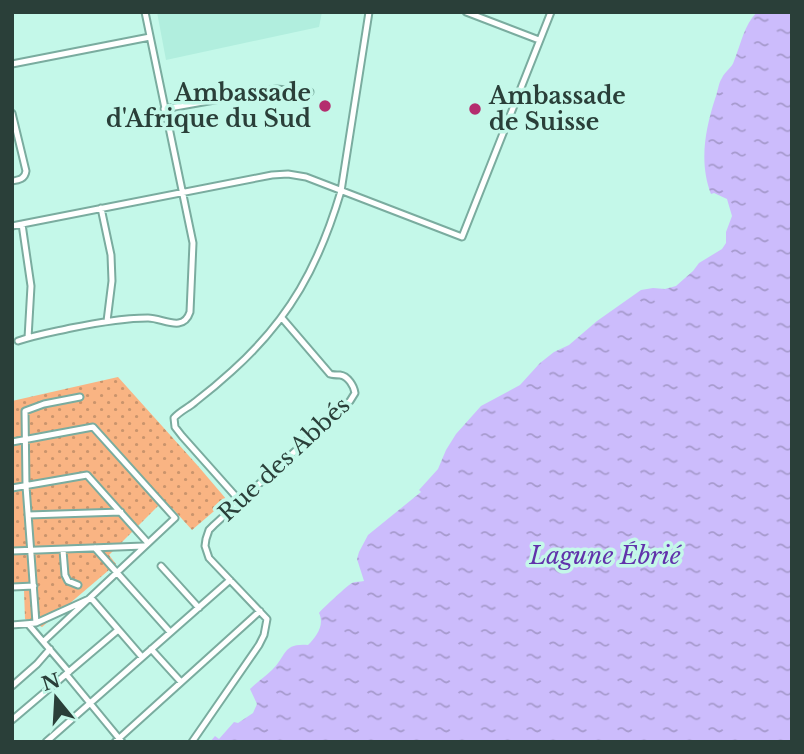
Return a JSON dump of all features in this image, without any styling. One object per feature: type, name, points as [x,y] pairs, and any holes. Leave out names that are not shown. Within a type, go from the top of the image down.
[{"type":"street","points":[[18,341],[107,321],[156,318],[176,325],[188,318],[193,248],[145,12]]},
{"type":"street","points":[[239,500],[182,436],[175,427],[174,418],[233,370],[274,329],[313,267],[341,191],[369,12]]},
{"type":"street","points":[[466,12],[539,40]]},
{"type":"street","points":[[12,226],[288,174],[306,177],[462,237],[551,12]]},
{"type":"street","points":[[12,64],[150,37]]},
{"type":"street","points":[[164,109],[276,89],[310,92]]},
{"type":"street","points":[[12,113],[26,171],[25,176],[12,181]]},
{"type":"street","points":[[101,208],[111,256],[112,281],[107,321]]},
{"type":"street","points":[[22,224],[31,286],[28,338]]},
{"type":"street","name":"Rue des Abbés","points":[[260,611],[209,558],[206,539],[209,530],[350,401],[355,393],[348,380],[340,375],[330,374],[282,318]]},
{"type":"street","points":[[36,623],[26,486],[25,411],[80,397]]},
{"type":"street","points":[[12,442],[93,427],[175,518],[44,641]]},
{"type":"street","points":[[12,488],[87,475],[121,512],[146,545]]},
{"type":"street","points":[[28,515],[121,512]]},
{"type":"street","points":[[12,551],[146,545]]},
{"type":"street","points":[[95,548],[170,632]]},
{"type":"street","points":[[63,550],[65,575],[68,581],[78,585]]},
{"type":"street","points":[[161,566],[199,608]]},
{"type":"street","points":[[46,742],[230,580]]},
{"type":"street","points":[[12,587],[34,586]]},
{"type":"street","points":[[12,625],[36,623],[90,598]]},
{"type":"street","points":[[90,598],[142,657]]},
{"type":"street","points":[[28,624],[44,641],[118,741],[260,611],[267,619],[262,640],[192,742]]},
{"type":"street","points":[[12,720],[118,630]]},
{"type":"street","points":[[12,686],[50,649]]},
{"type":"street","points":[[151,649],[181,682]]},
{"type":"shaded area","points":[[157,12],[322,12],[319,27],[166,60]]},
{"type":"shaded area","points":[[118,377],[227,500],[192,530],[173,509],[162,502],[109,555],[116,564],[42,627],[25,619],[24,590],[12,590],[12,401]]},
{"type":"water","name":"Lagune Ébrié","points":[[757,12],[792,12],[792,742],[210,742],[215,736],[219,739],[234,722],[238,723],[253,713],[257,704],[250,689],[277,665],[289,648],[308,645],[311,642],[320,626],[319,613],[330,602],[352,583],[364,581],[357,559],[368,535],[421,492],[419,490],[438,469],[456,434],[481,406],[520,385],[554,352],[569,345],[641,290],[676,286],[699,263],[722,249],[732,216],[727,199],[711,194],[707,182],[704,158],[706,135],[720,83],[733,63],[746,29]]},
{"type":"place","name":"Ambassade d'Afrique du Sud","points":[[325,106]]},
{"type":"place","name":"Ambassade de Suisse","points":[[475,109]]}]
